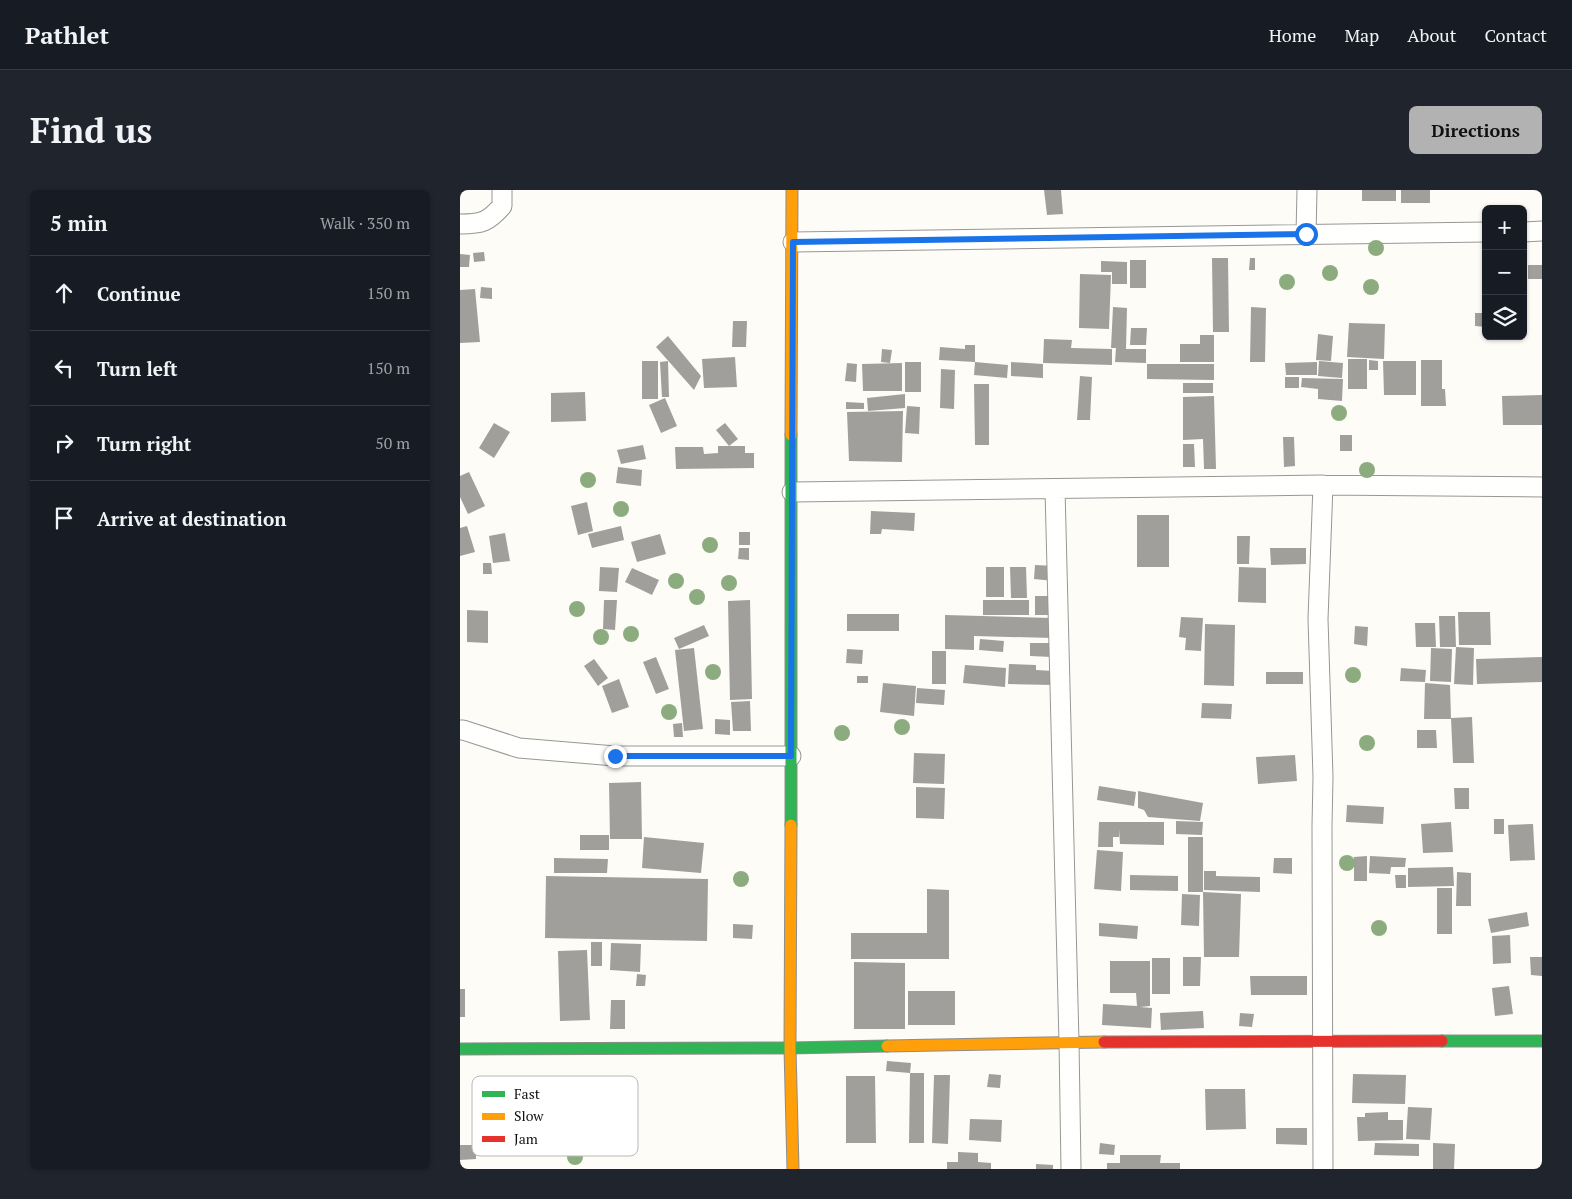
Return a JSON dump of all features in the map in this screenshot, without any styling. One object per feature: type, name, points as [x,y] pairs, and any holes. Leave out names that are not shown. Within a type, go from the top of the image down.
[{"type":"street","points":[[460,224],[479,224],[492,217],[502,206],[502,190]]},
{"type":"street","points":[[792,190],[790,1048],[793,1169]]},
{"type":"street","points":[[1306,234],[1307,190]]},
{"type":"street","points":[[1527,232],[1542,231]]},
{"type":"street","points":[[793,242],[1482,232]]},
{"type":"street","points":[[792,492],[1323,485],[1542,487]]},
{"type":"street","points":[[1323,485],[1318,619],[1323,777],[1323,1169]]},
{"type":"street","points":[[1055,489],[1071,1169]]},
{"type":"street","points":[[460,730],[519,748],[615,756],[791,756]]},
{"type":"street","points":[[460,1049],[790,1048],[1069,1042],[1324,1040],[1542,1041]]},
{"type":"building","points":[[1044,190],[1061,190],[1063,214],[1047,215]]},
{"type":"building","points":[[1362,190],[1396,190],[1396,201],[1362,201]]},
{"type":"building","points":[[1401,190],[1430,190],[1430,203],[1401,203]]},
{"type":"building","points":[[484,252],[485,261],[474,262],[473,253]]},
{"type":"building","points":[[460,254],[470,255],[469,267],[460,267]]},
{"type":"building","points":[[1212,258],[1228,258],[1229,332],[1213,332]]},
{"type":"building","points":[[1250,258],[1255,258],[1255,270],[1249,270]]},
{"type":"building","points":[[1130,260],[1146,260],[1146,288],[1130,288]]},
{"type":"building","points":[[1101,261],[1127,262],[1127,284],[1112,284],[1112,272],[1101,272]]},
{"type":"building","points":[[1528,265],[1542,265],[1542,279],[1528,279]]},
{"type":"building","points":[[1080,274],[1111,275],[1109,329],[1079,328]]},
{"type":"building","points":[[481,287],[492,288],[492,299],[480,298]]},
{"type":"building","points":[[475,289],[480,342],[460,343],[460,290]]},
{"type":"building","points":[[1113,307],[1127,308],[1126,349],[1146,349],[1146,363],[1115,362],[1116,348],[1111,348]]},
{"type":"building","points":[[1251,307],[1266,308],[1265,362],[1250,362]]},
{"type":"building","points":[[1475,313],[1482,313],[1482,327],[1475,326]]},
{"type":"building","points":[[733,321],[747,321],[746,347],[732,347]]},
{"type":"building","points":[[1349,323],[1385,324],[1384,359],[1347,357]]},
{"type":"building","points":[[1131,328],[1147,328],[1146,345],[1130,345]]},
{"type":"building","points":[[1318,334],[1333,336],[1331,361],[1316,360]]},
{"type":"building","points":[[1200,335],[1214,335],[1214,362],[1180,362],[1180,344],[1200,344]]},
{"type":"building","points":[[668,336],[701,376],[694,390],[656,347]]},
{"type":"building","points":[[1044,339],[1072,340],[1071,348],[1112,349],[1112,365],[1043,363]]},
{"type":"building","points":[[965,345],[975,345],[975,362],[939,360],[940,347],[965,349]]},
{"type":"building","points":[[882,349],[892,350],[890,363],[881,362]]},
{"type":"building","points":[[735,357],[737,387],[704,388],[702,359]]},
{"type":"building","points":[[1348,359],[1367,359],[1367,389],[1348,389]]},
{"type":"building","points":[[1369,360],[1378,361],[1378,370],[1369,370]]},
{"type":"building","points":[[1421,360],[1442,360],[1442,389],[1445,389],[1446,406],[1421,406]]},
{"type":"building","points":[[642,361],[658,361],[658,399],[642,399]]},
{"type":"building","points":[[668,361],[669,397],[662,397],[660,362]]},
{"type":"building","points":[[1319,361],[1343,363],[1342,378],[1318,376]]},
{"type":"building","points":[[1383,361],[1416,361],[1416,395],[1384,395]]},
{"type":"building","points":[[905,362],[921,362],[921,392],[905,392]]},
{"type":"building","points":[[975,362],[1008,365],[1007,378],[974,375]]},
{"type":"building","points":[[1011,362],[1043,364],[1043,378],[1011,376]]},
{"type":"building","points":[[1317,362],[1317,375],[1286,375],[1285,363]]},
{"type":"building","points":[[847,363],[857,364],[856,382],[845,381]]},
{"type":"building","points":[[902,363],[902,391],[863,391],[862,364]]},
{"type":"building","points":[[1147,364],[1214,364],[1214,380],[1147,379]]},
{"type":"building","points":[[941,369],[955,370],[954,409],[940,408]]},
{"type":"building","points":[[1080,376],[1092,377],[1090,420],[1077,420]]},
{"type":"building","points":[[1285,377],[1299,377],[1299,388],[1285,388]]},
{"type":"building","points":[[1302,378],[1343,379],[1342,401],[1318,399],[1318,389],[1301,387]]},
{"type":"building","points":[[1183,383],[1213,383],[1213,393],[1183,393]]},
{"type":"building","points":[[974,384],[989,384],[989,445],[975,445]]},
{"type":"building","points":[[585,392],[586,421],[551,422],[551,393]]},
{"type":"building","points":[[905,394],[905,408],[868,411],[867,398]]},
{"type":"building","points":[[1542,395],[1542,425],[1503,425],[1502,396]]},
{"type":"building","points":[[1214,396],[1216,469],[1204,469],[1203,439],[1183,440],[1183,397]]},
{"type":"building","points":[[665,398],[677,426],[661,433],[649,405]]},
{"type":"building","points":[[846,402],[864,403],[864,409],[846,409]]},
{"type":"building","points":[[907,406],[920,407],[919,434],[905,433]]},
{"type":"building","points":[[903,411],[902,462],[849,461],[847,412]]},
{"type":"building","points":[[494,423],[510,432],[494,458],[479,448]]},
{"type":"building","points":[[725,423],[738,439],[729,446],[716,430]]},
{"type":"building","points":[[1340,435],[1352,435],[1352,451],[1340,451]]},
{"type":"building","points":[[1283,437],[1294,437],[1295,466],[1284,467]]},
{"type":"building","points":[[1183,444],[1194,444],[1195,467],[1183,467]]},
{"type":"building","points":[[643,445],[646,459],[621,464],[617,450]]},
{"type":"building","points":[[718,446],[745,446],[745,453],[754,453],[754,468],[676,469],[675,447],[703,447],[704,454],[718,453]]},
{"type":"building","points":[[618,467],[642,470],[641,486],[616,483]]},
{"type":"building","points":[[469,472],[485,506],[468,514],[460,497],[460,476]]},
{"type":"building","points":[[587,502],[593,531],[578,535],[571,506]]},
{"type":"building","points":[[871,511],[915,513],[914,531],[882,529],[881,534],[870,534]]},
{"type":"building","points":[[1137,515],[1169,515],[1169,567],[1137,567]]},
{"type":"building","points":[[467,526],[475,552],[460,556],[460,528]]},
{"type":"building","points":[[621,526],[624,540],[592,548],[588,534]]},
{"type":"building","points":[[739,532],[750,532],[750,545],[739,545]]},
{"type":"building","points":[[505,533],[510,561],[493,563],[489,536]]},
{"type":"building","points":[[660,534],[666,554],[637,562],[631,542]]},
{"type":"building","points":[[1237,536],[1250,536],[1249,564],[1237,564]]},
{"type":"building","points":[[739,548],[749,548],[749,560],[738,559]]},
{"type":"building","points":[[1270,548],[1306,548],[1306,564],[1271,565]]},
{"type":"building","points":[[483,563],[491,563],[492,574],[483,574]]},
{"type":"building","points":[[1035,565],[1055,566],[1054,581],[1034,579]]},
{"type":"building","points":[[600,567],[619,568],[617,592],[599,591]]},
{"type":"building","points":[[986,567],[1004,567],[1004,597],[986,597]]},
{"type":"building","points":[[1010,567],[1026,567],[1027,598],[1011,598]]},
{"type":"building","points":[[1239,567],[1266,568],[1266,603],[1238,602]]},
{"type":"building","points":[[632,568],[659,580],[652,595],[625,582]]},
{"type":"building","points":[[1035,596],[1051,596],[1051,615],[1035,615]]},
{"type":"building","points":[[604,600],[617,600],[615,630],[603,629]]},
{"type":"building","points":[[750,600],[752,699],[730,700],[728,601]]},
{"type":"building","points":[[983,600],[1029,600],[1029,615],[983,615]]},
{"type":"building","points":[[467,610],[488,611],[488,643],[467,642]]},
{"type":"building","points":[[1458,612],[1490,612],[1491,645],[1459,645]]},
{"type":"building","points":[[847,614],[899,614],[899,631],[847,631]]},
{"type":"building","points":[[945,615],[1052,618],[1052,638],[974,636],[974,650],[945,649]]},
{"type":"building","points":[[1439,616],[1455,616],[1456,647],[1440,647]]},
{"type":"building","points":[[1181,617],[1203,618],[1201,651],[1185,650],[1186,638],[1179,637]]},
{"type":"building","points":[[1415,623],[1435,623],[1436,647],[1416,647]]},
{"type":"building","points":[[1205,624],[1235,625],[1234,686],[1204,685]]},
{"type":"building","points":[[704,625],[709,636],[679,649],[674,638]]},
{"type":"building","points":[[1355,626],[1368,627],[1367,646],[1354,644]]},
{"type":"building","points":[[980,639],[1004,641],[1003,652],[979,650]]},
{"type":"building","points":[[1030,643],[1052,643],[1052,657],[1030,656]]},
{"type":"building","points":[[1456,647],[1474,648],[1473,685],[1454,684]]},
{"type":"building","points":[[694,648],[703,729],[684,731],[675,650]]},
{"type":"building","points":[[1431,648],[1452,649],[1451,682],[1430,681]]},
{"type":"building","points":[[847,649],[863,650],[862,664],[846,663]]},
{"type":"building","points":[[932,651],[946,651],[946,684],[932,684]]},
{"type":"building","points":[[656,657],[669,689],[656,694],[643,662]]},
{"type":"building","points":[[1542,657],[1542,682],[1477,684],[1476,659]]},
{"type":"building","points":[[594,659],[608,678],[598,686],[584,666]]},
{"type":"building","points":[[1009,664],[1036,665],[1036,670],[1053,671],[1053,685],[1008,684]]},
{"type":"building","points":[[965,665],[1006,668],[1005,687],[963,683]]},
{"type":"building","points":[[1401,668],[1426,670],[1425,682],[1400,681]]},
{"type":"building","points":[[1266,672],[1303,672],[1303,684],[1266,684]]},
{"type":"building","points":[[857,676],[868,676],[868,683],[857,683]]},
{"type":"building","points":[[619,679],[629,707],[612,713],[602,686]]},
{"type":"building","points":[[883,683],[916,686],[914,716],[880,712]]},
{"type":"building","points":[[1425,683],[1450,685],[1451,719],[1424,719]]},
{"type":"building","points":[[917,688],[945,690],[944,705],[916,703]]},
{"type":"building","points":[[750,701],[751,731],[733,731],[731,702]]},
{"type":"building","points":[[1202,703],[1232,704],[1231,719],[1201,718]]},
{"type":"building","points":[[1472,717],[1474,763],[1453,763],[1451,718]]},
{"type":"building","points":[[715,719],[730,720],[730,735],[715,734]]},
{"type":"building","points":[[682,723],[683,737],[674,737],[673,724]]},
{"type":"building","points":[[1417,730],[1436,730],[1437,748],[1417,748]]},
{"type":"building","points":[[914,753],[945,754],[944,784],[913,783]]},
{"type":"building","points":[[1295,755],[1297,781],[1258,784],[1256,757]]},
{"type":"building","points":[[641,782],[642,839],[610,839],[609,783]]},
{"type":"building","points":[[1099,786],[1136,792],[1134,806],[1097,800]]},
{"type":"building","points":[[916,787],[945,788],[944,819],[916,818]]},
{"type":"building","points":[[1454,788],[1469,788],[1469,809],[1455,809]]},
{"type":"building","points":[[1138,791],[1203,803],[1200,821],[1148,817],[1144,810],[1138,808]]},
{"type":"building","points":[[1347,805],[1384,807],[1383,824],[1346,822]]},
{"type":"building","points":[[1494,819],[1504,819],[1504,834],[1494,834]]},
{"type":"building","points":[[1176,821],[1203,822],[1202,835],[1176,834]]},
{"type":"building","points":[[1099,822],[1164,822],[1164,845],[1120,844],[1119,829],[1119,837],[1113,837],[1113,847],[1098,847]]},
{"type":"building","points":[[1451,822],[1453,852],[1423,853],[1421,824]]},
{"type":"building","points":[[1533,824],[1535,860],[1510,861],[1508,825]]},
{"type":"building","points":[[580,835],[609,835],[609,850],[580,850]]},
{"type":"building","points":[[644,837],[704,843],[701,873],[642,868]]},
{"type":"building","points":[[1188,837],[1203,837],[1203,892],[1188,892]]},
{"type":"building","points":[[1097,850],[1123,852],[1121,891],[1094,889]]},
{"type":"building","points":[[1367,856],[1367,881],[1354,881],[1354,857]]},
{"type":"building","points":[[1370,856],[1406,858],[1405,867],[1391,867],[1390,874],[1369,873]]},
{"type":"building","points":[[554,858],[608,859],[607,873],[554,873]]},
{"type":"building","points":[[1274,858],[1292,858],[1292,874],[1273,873]]},
{"type":"building","points":[[1453,867],[1454,886],[1408,887],[1408,868]]},
{"type":"building","points":[[1204,871],[1216,871],[1216,876],[1260,877],[1260,892],[1204,890]]},
{"type":"building","points":[[1457,872],[1471,873],[1471,906],[1456,906]]},
{"type":"building","points":[[1130,875],[1178,876],[1178,891],[1130,890]]},
{"type":"building","points":[[1395,875],[1406,875],[1406,888],[1396,888]]},
{"type":"building","points":[[546,876],[708,879],[707,941],[545,938]]},
{"type":"building","points":[[1437,888],[1452,888],[1452,934],[1437,934]]},
{"type":"building","points":[[927,889],[949,890],[949,959],[851,959],[851,933],[927,933]]},
{"type":"building","points":[[1203,892],[1241,894],[1239,957],[1204,957]]},
{"type":"building","points":[[1182,894],[1200,895],[1199,926],[1181,925]]},
{"type":"building","points":[[1527,912],[1529,926],[1491,933],[1488,919]]},
{"type":"building","points":[[1099,923],[1138,926],[1137,939],[1099,936]]},
{"type":"building","points":[[733,924],[753,925],[752,939],[733,938]]},
{"type":"building","points":[[1510,935],[1511,963],[1493,964],[1492,936]]},
{"type":"building","points":[[591,942],[602,942],[602,966],[591,966]]},
{"type":"building","points":[[611,943],[641,944],[640,972],[610,970]]},
{"type":"building","points":[[587,950],[590,1020],[560,1021],[558,951]]},
{"type":"building","points":[[1183,957],[1201,957],[1200,986],[1183,986]]},
{"type":"building","points":[[1530,957],[1542,957],[1542,976],[1531,975]]},
{"type":"building","points":[[1152,958],[1170,958],[1170,994],[1152,994]]},
{"type":"building","points":[[1110,961],[1150,961],[1150,1006],[1140,1007],[1152,1008],[1151,1028],[1102,1025],[1103,1004],[1137,1006],[1136,993],[1110,993]]},
{"type":"building","points":[[854,962],[905,963],[905,1029],[854,1029]]},
{"type":"building","points":[[637,974],[646,975],[645,986],[636,986]]},
{"type":"building","points":[[1250,976],[1307,976],[1307,995],[1251,995]]},
{"type":"building","points":[[1509,986],[1513,1014],[1495,1016],[1492,988]]},
{"type":"building","points":[[460,989],[465,989],[465,1017],[460,1017]]},
{"type":"building","points":[[908,991],[955,991],[955,1025],[908,1025]]},
{"type":"building","points":[[611,1000],[625,1000],[625,1029],[610,1029]]},
{"type":"building","points":[[1203,1011],[1204,1028],[1161,1030],[1160,1013]]},
{"type":"building","points":[[1240,1013],[1254,1014],[1252,1027],[1239,1026]]},
{"type":"building","points":[[887,1061],[911,1063],[910,1073],[886,1071]]},
{"type":"building","points":[[910,1073],[924,1073],[924,1143],[909,1143]]},
{"type":"building","points":[[989,1074],[1001,1075],[1000,1088],[987,1087]]},
{"type":"building","points":[[1353,1074],[1406,1075],[1405,1104],[1352,1103]]},
{"type":"building","points":[[934,1075],[950,1075],[948,1144],[932,1143]]},
{"type":"building","points":[[846,1076],[875,1076],[876,1143],[846,1143]]},
{"type":"building","points":[[1205,1089],[1245,1089],[1246,1129],[1206,1130]]},
{"type":"building","points":[[1408,1107],[1432,1108],[1430,1140],[1406,1139]]},
{"type":"building","points":[[1388,1112],[1388,1120],[1403,1120],[1403,1140],[1358,1141],[1357,1117],[1365,1117],[1365,1113]]},
{"type":"building","points":[[970,1119],[1002,1120],[1001,1142],[969,1140]]},
{"type":"building","points":[[1276,1128],[1307,1128],[1307,1145],[1276,1144]]},
{"type":"building","points":[[1100,1143],[1115,1145],[1114,1155],[1099,1154]]},
{"type":"building","points":[[1375,1143],[1419,1144],[1419,1156],[1374,1155]]},
{"type":"building","points":[[1433,1143],[1455,1144],[1454,1169],[1433,1169]]},
{"type":"building","points":[[460,1145],[472,1145],[472,1156],[476,1156],[476,1159],[460,1160]]},
{"type":"building","points":[[958,1152],[978,1153],[978,1162],[991,1163],[991,1169],[947,1169],[947,1162],[958,1162]]},
{"type":"building","points":[[1120,1155],[1161,1155],[1160,1163],[1180,1163],[1180,1169],[1107,1169],[1107,1163],[1120,1163]]},
{"type":"building","points":[[1036,1164],[1053,1165],[1053,1169],[1036,1169]]},
{"type":"traffic: fast","points":[[791,435],[791,825]]},
{"type":"traffic: fast","points":[[1442,1041],[1542,1041]]},
{"type":"traffic: fast","points":[[460,1049],[887,1046]]},
{"type":"traffic: slow","points":[[791,435],[792,190]]},
{"type":"traffic: slow","points":[[791,825],[790,1048],[793,1169]]},
{"type":"traffic: slow","points":[[887,1046],[1104,1042]]},
{"type":"traffic: jam","points":[[1104,1042],[1442,1041]]},
{"type":"route","points":[[615,756],[791,756],[793,242],[1306,234]]}]
